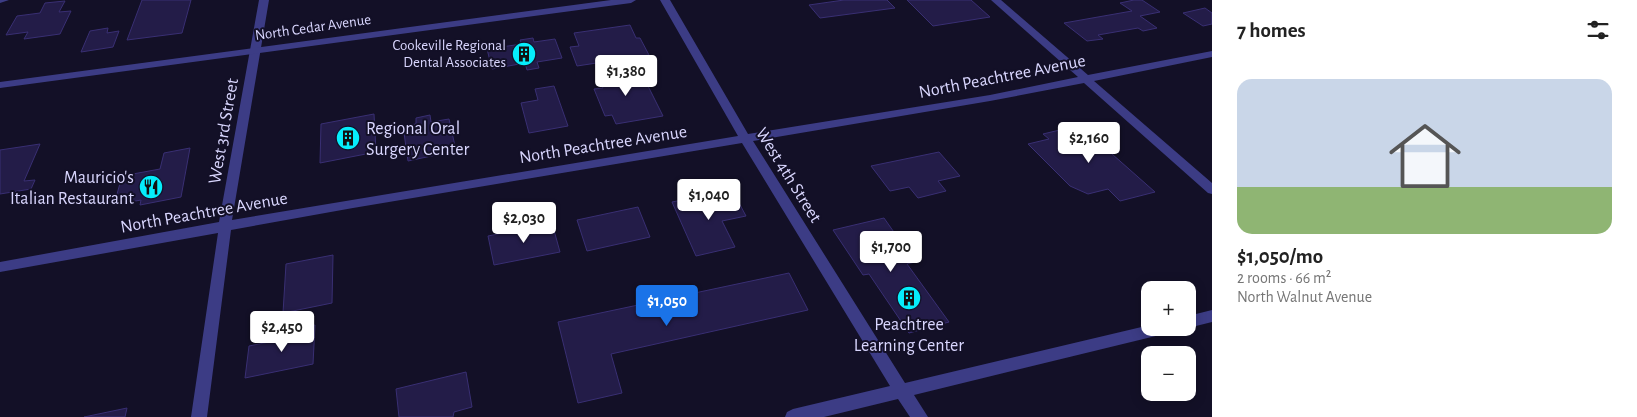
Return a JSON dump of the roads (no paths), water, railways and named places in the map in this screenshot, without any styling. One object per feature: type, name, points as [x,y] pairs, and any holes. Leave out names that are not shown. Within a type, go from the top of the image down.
[{"type":"street","name":"West 3rd Street","points":[[199,417],[225,226],[264,0]]},
{"type":"street","name":"North Cedar Avenue","points":[[0,85],[631,0]]},
{"type":"street","name":"West 4th Street","points":[[665,0],[745,138],[901,390],[920,417]]},
{"type":"street","points":[[996,0],[1212,190]]},
{"type":"street","name":"North Peachtree Avenue","points":[[0,267],[225,226],[990,98],[1212,54]]},
{"type":"street","points":[[1196,320],[1212,316]]},
{"type":"street","points":[[793,417],[1141,333]]},
{"type":"lane","points":[[0,0],[5,0]]},
{"type":"place","name":"Cookeville Regional Dental Associates","points":[[524,54]]},
{"type":"place","name":"Regional Oral Surgery Center","points":[[348,138]]},
{"type":"place","name":"Mauricio's Italian Restaurant","points":[[151,187]]},
{"type":"place","name":"Peachtree Learning Center","points":[[909,298]]}]
